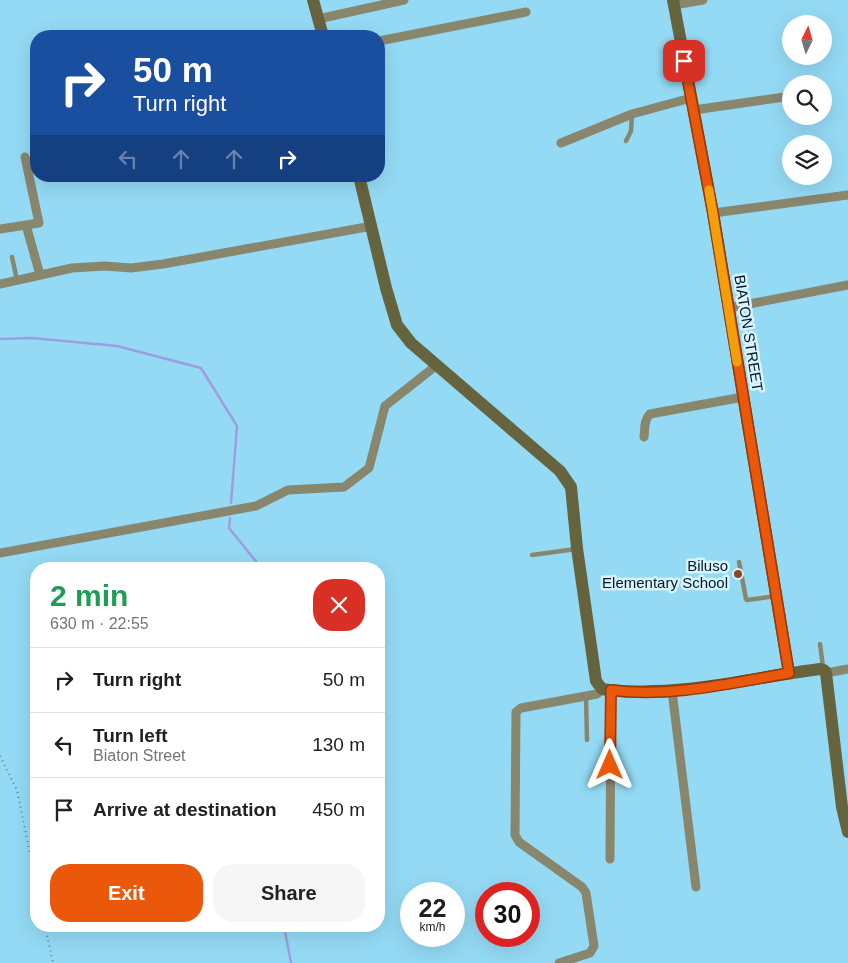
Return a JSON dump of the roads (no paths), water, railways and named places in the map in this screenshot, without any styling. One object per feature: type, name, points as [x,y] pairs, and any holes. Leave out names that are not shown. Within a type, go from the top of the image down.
[{"type":"street","points":[[313,0],[321,30]]},
{"type":"street","points":[[318,19],[404,0]]},
{"type":"street","points":[[674,2],[703,0]]},
{"type":"street","name":"BIATON STREET","points":[[674,2],[713,213],[789,673]]},
{"type":"street","points":[[385,41],[526,12]]},
{"type":"street","points":[[561,143],[632,114],[693,104],[782,97]]},
{"type":"street","points":[[25,156],[30,180]]},
{"type":"street","points":[[0,229],[39,223],[30,182]]},
{"type":"street","points":[[361,182],[386,288],[397,325],[411,343],[560,470],[571,487],[577,548],[596,681],[606,690],[610,859]]},
{"type":"street","points":[[713,213],[848,195]]},
{"type":"street","points":[[26,225],[40,275]]},
{"type":"street","points":[[0,284],[72,268],[104,266],[131,268],[163,264],[372,226]]},
{"type":"street","points":[[728,308],[848,285]]},
{"type":"street","points":[[0,553],[256,506],[288,490],[344,487],[369,468],[384,406],[437,365]]},
{"type":"street","points":[[644,437],[645,424],[650,414],[743,397]]},
{"type":"street","points":[[559,963],[590,953],[594,946],[586,893],[582,887],[519,842],[515,835],[516,712],[522,708],[597,694],[606,690],[623,692],[689,690],[789,673],[848,669]]},
{"type":"street","points":[[825,671],[842,807],[848,832]]},
{"type":"street","points":[[672,691],[696,887]]},
{"type":"lane","points":[[626,140],[631,131],[632,114]]},
{"type":"lane","points":[[12,256],[17,280]]},
{"type":"lane","points":[[532,555],[577,548]]},
{"type":"lane","points":[[739,562],[747,600],[777,596]]},
{"type":"lane","points":[[820,644],[825,671]]},
{"type":"lane","points":[[586,696],[587,740]]},
{"type":"waterway","points":[[0,339],[32,338],[117,346],[201,368],[237,426],[231,503]]},
{"type":"waterway","points":[[230,518],[229,528],[256,562]]},
{"type":"waterway","points":[[285,932],[291,963]]},
{"type":"place","name":"Biluso Elementary School","points":[[738,574]]}]
